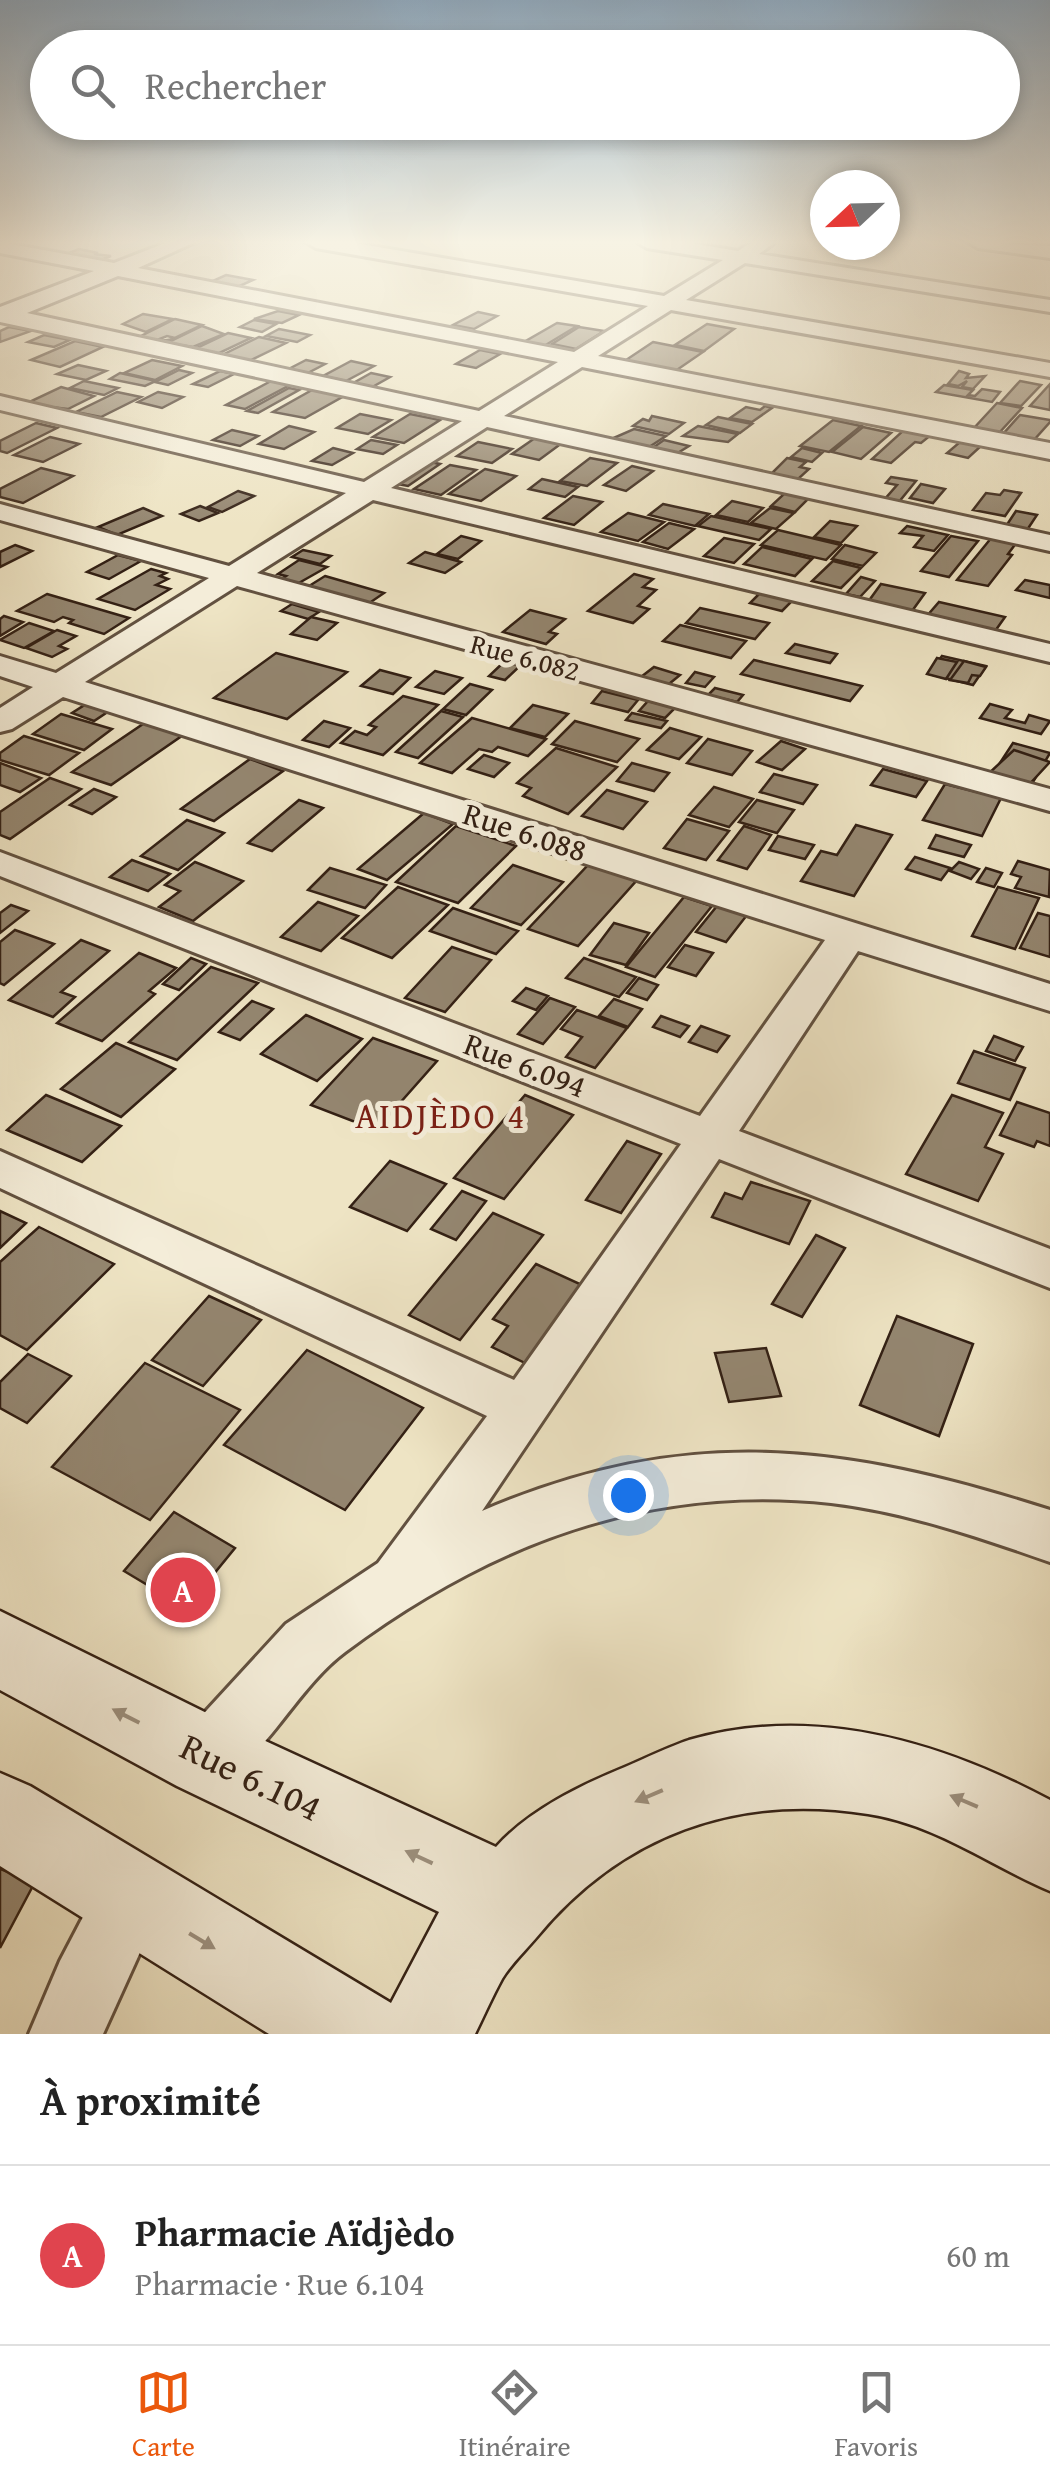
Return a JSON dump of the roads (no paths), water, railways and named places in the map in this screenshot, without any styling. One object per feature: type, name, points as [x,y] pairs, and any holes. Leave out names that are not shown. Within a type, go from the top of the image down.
[{"type":"street","points":[[107,337],[1050,543]]},
{"type":"street","points":[[454,337],[1050,450]]},
{"type":"street","points":[[0,722],[614,337]]},
{"type":"street","points":[[861,337],[1050,370]]},
{"type":"street","points":[[0,403],[1050,654]]},
{"type":"street","name":"Rue 6.082","points":[[0,512],[1050,800]]},
{"type":"street","name":"Rue 6.088","points":[[0,666],[1050,998]]},
{"type":"street","name":"Rue 6.094","points":[[0,863],[1050,1269]]},
{"type":"street","points":[[396,1580],[524,1409],[849,934]]},
{"type":"street","points":[[0,1168],[524,1409]]},
{"type":"street","points":[[206,1757],[309,1644],[396,1580],[499,1527],[606,1492],[716,1477],[828,1479],[944,1500],[1050,1536]]},
{"type":"street","name":"Rue 6.104","points":[[0,1648],[206,1757],[507,1898]]},
{"type":"street","points":[[424,2034],[453,1974],[507,1898],[542,1862],[580,1832],[621,1808],[708,1775],[800,1765],[894,1778],[990,1812],[1050,1847]]},
{"type":"street","points":[[0,1816],[356,2034]]},
{"type":"street","points":[[66,2034],[130,1896]]},
{"type":"place","name":"Pharmacie Aïdjèdo","points":[[183,1590]]},
{"type":"district","name":"AIDJÈDO 4","points":[[441,1116]]}]
